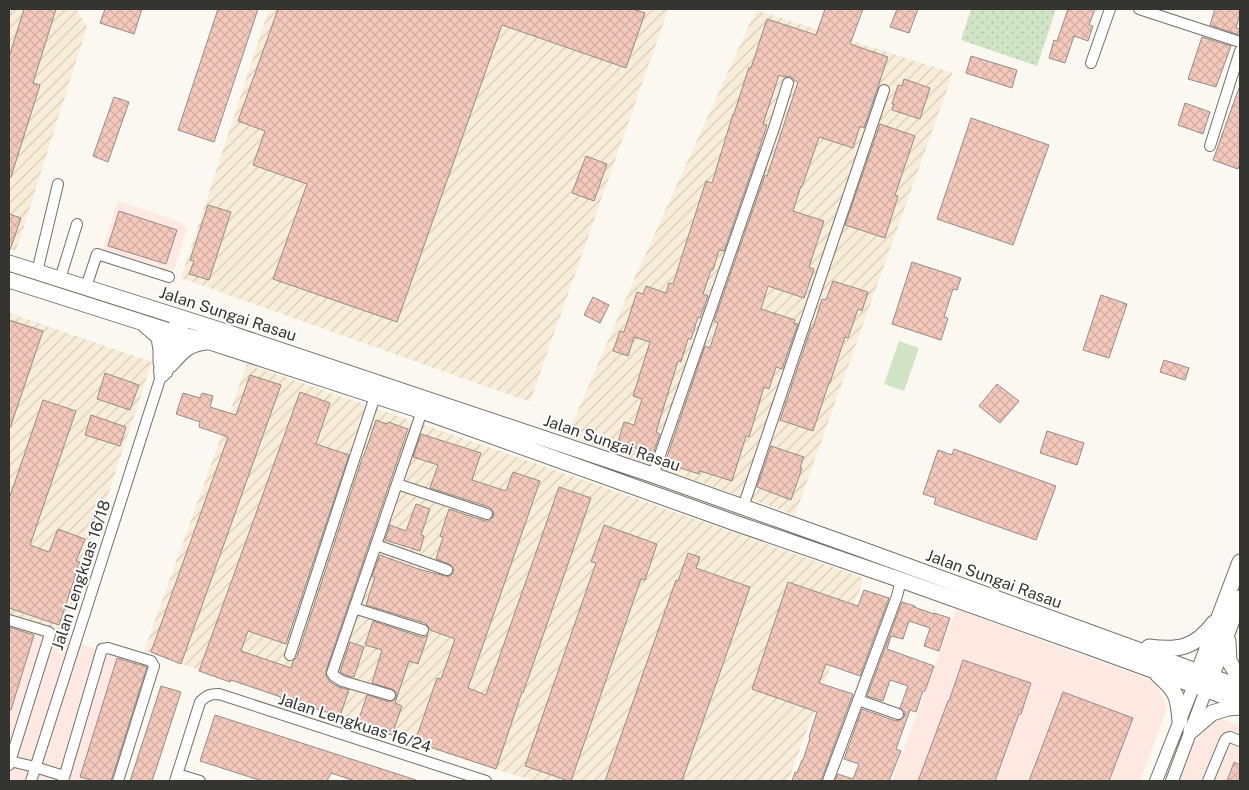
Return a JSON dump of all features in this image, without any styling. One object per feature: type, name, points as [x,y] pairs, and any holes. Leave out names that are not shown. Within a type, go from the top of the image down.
[{"type":"main road","name":"Jalan Sungai Rasau","points":[[9,263],[354,374],[653,475],[1122,644],[1202,681]]},
{"type":"main road","name":"Jalan Sungai Rasau","points":[[9,280],[376,396],[1152,670],[1202,681]]},
{"type":"main road","points":[[131,319],[146,326],[159,337],[164,369]]},
{"type":"main road","points":[[164,369],[190,346],[210,342]]},
{"type":"main road","points":[[1202,681],[1221,612],[1240,562]]},
{"type":"main road","points":[[1202,681],[1228,632],[1240,598]]},
{"type":"main road","points":[[1122,644],[1166,650],[1186,646],[1199,639],[1208,631],[1221,612]]},
{"type":"main road","points":[[1228,632],[1228,661],[1240,679]]},
{"type":"main road","points":[[1152,670],[1171,687],[1176,695],[1185,726],[1212,713],[1240,706]]},
{"type":"main road","points":[[1202,681],[1240,687]]},
{"type":"main road","points":[[1202,681],[1240,702]]},
{"type":"street","points":[[1091,63],[1110,9]]},
{"type":"street","points":[[1139,9],[1240,42]]},
{"type":"street","points":[[1210,146],[1240,51]]},
{"type":"street","points":[[653,475],[788,83]]},
{"type":"street","points":[[743,507],[884,90]]},
{"type":"street","points":[[37,272],[58,184]]},
{"type":"street","points":[[60,279],[77,224]]},
{"type":"street","points":[[86,288],[98,254],[169,277]]},
{"type":"street","name":"Jalan Lengkuas 16/18","points":[[31,781],[182,318]]},
{"type":"street","points":[[290,655],[376,396]]},
{"type":"street","points":[[390,695],[342,681],[332,673],[422,412]]},
{"type":"street","points":[[397,484],[487,514]]},
{"type":"street","points":[[376,545],[447,570]]},
{"type":"street","points":[[828,781],[894,604],[901,580]]},
{"type":"street","points":[[354,608],[423,630]]},
{"type":"street","points":[[9,620],[49,632],[50,634],[9,763],[35,767],[63,779],[102,649],[108,648],[151,661],[154,666],[118,781]]},
{"type":"street","points":[[1156,781],[1185,726],[1202,681]]},
{"type":"street","name":"Jalan Lengkuas 16/24","points":[[176,778],[200,702],[206,696],[219,694],[483,781]]},
{"type":"street","points":[[858,700],[898,714]]},
{"type":"street","points":[[1172,781],[1185,726]]},
{"type":"street","points":[[1208,781],[1225,740],[1230,737],[1240,741]]},
{"type":"street","points":[[176,778],[200,781]]},
{"type":"shaded area","points":[[9,9],[76,9],[87,27],[16,251],[9,248]]},
{"type":"shaded area","points":[[269,9],[668,10],[530,402],[181,278]]},
{"type":"shaded area","points":[[756,10],[953,73],[795,515],[567,436],[636,275]]},
{"type":"shaded area","points":[[118,201],[180,222],[187,228],[174,270],[170,272],[102,250]]},
{"type":"shaded area","points":[[9,313],[152,362],[62,633],[9,616]]},
{"type":"shaded area","points":[[247,364],[864,578],[788,781],[534,781],[437,751],[144,651]]},
{"type":"shaded area","points":[[956,609],[1156,682],[1167,709],[1140,781],[892,781]]},
{"type":"shaded area","points":[[9,622],[150,665],[114,781],[9,781]]},
{"type":"shaded area","points":[[1217,717],[1240,726],[1240,781],[1175,781],[1186,751]]},
{"type":"green space","points":[[971,9],[1056,9],[1037,66],[961,40]]},
{"type":"green space","points":[[899,341],[919,348],[904,391],[884,384]]},
{"type":"building","points":[[24,9],[56,9],[33,83],[40,85],[11,177],[9,177],[9,57]]},
{"type":"building","points":[[105,9],[142,9],[134,34],[100,23]]},
{"type":"building","points":[[218,9],[258,9],[214,142],[178,130]]},
{"type":"building","points":[[278,9],[632,9],[645,13],[626,68],[502,25],[397,322],[273,279],[307,184],[253,165],[265,131],[238,121]]},
{"type":"building","points":[[825,9],[863,9],[850,44],[888,57],[864,128],[860,126],[853,148],[819,137],[793,211],[824,221],[809,267],[814,269],[804,298],[768,286],[761,309],[795,320],[794,323],[798,324],[782,369],[776,367],[769,389],[764,387],[749,437],[746,436],[732,481],[700,471],[699,474],[665,463],[705,346],[710,348],[718,323],[714,321],[765,175],[767,176],[798,82],[790,76],[784,77],[779,75],[763,124],[767,125],[724,251],[719,250],[703,294],[708,296],[700,318],[698,317],[691,339],[688,339],[681,362],[678,361],[656,432],[660,434],[653,454],[618,442],[624,422],[634,425],[642,399],[633,396],[650,342],[634,337],[628,356],[613,351],[620,331],[624,332],[637,292],[643,294],[646,286],[666,293],[669,283],[673,284],[706,181],[712,183],[733,114],[767,19],[816,35]]},
{"type":"building","points":[[897,9],[918,9],[909,33],[890,27]]},
{"type":"building","points":[[1068,9],[1095,9],[1089,25],[1093,26],[1088,41],[1074,36],[1065,63],[1049,58],[1054,40],[1057,41]]},
{"type":"building","points":[[1215,9],[1240,9],[1236,28],[1240,29],[1239,35],[1210,25]]},
{"type":"building","points":[[1202,37],[1231,46],[1216,87],[1188,79]]},
{"type":"building","points":[[971,56],[1017,70],[1012,88],[966,73]]},
{"type":"building","points":[[904,79],[930,88],[920,119],[892,110],[898,85],[902,86]]},
{"type":"building","points":[[1239,88],[1240,163],[1238,169],[1213,160]]},
{"type":"building","points":[[114,97],[129,102],[108,162],[93,156]]},
{"type":"building","points":[[1185,103],[1210,112],[1203,134],[1178,125]]},
{"type":"building","points":[[971,118],[1049,145],[1013,245],[937,219]]},
{"type":"building","points":[[880,124],[915,136],[895,195],[898,196],[885,238],[845,225]]},
{"type":"building","points":[[586,156],[607,164],[594,201],[572,193]]},
{"type":"building","points":[[208,205],[231,212],[209,280],[189,274],[194,261],[190,260]]},
{"type":"building","points":[[119,211],[177,230],[166,264],[108,246]]},
{"type":"building","points":[[9,214],[21,218],[10,250],[9,250]]},
{"type":"building","points":[[912,262],[961,278],[957,290],[953,289],[944,317],[948,318],[941,340],[892,324]]},
{"type":"building","points":[[833,281],[868,292],[862,311],[858,309],[848,338],[845,337],[813,431],[780,420],[822,299],[826,300]]},
{"type":"building","points":[[1101,295],[1127,304],[1109,358],[1083,350]]},
{"type":"building","points":[[593,297],[609,305],[600,323],[584,315]]},
{"type":"building","points":[[9,320],[43,331],[10,428],[9,428]]},
{"type":"building","points":[[1164,360],[1189,368],[1185,380],[1160,372]]},
{"type":"building","points":[[105,373],[139,385],[130,410],[97,399]]},
{"type":"building","points":[[250,375],[281,385],[181,664],[151,652],[228,437],[199,427],[200,422],[176,414],[183,393],[200,398],[202,393],[213,396],[210,407],[236,415]]},
{"type":"building","points":[[997,384],[1019,401],[1000,423],[979,406]]},
{"type":"building","points":[[300,392],[330,403],[316,444],[349,455],[286,644],[248,631],[241,651],[291,668],[293,661],[297,657],[376,420],[408,429],[326,671],[326,676],[330,682],[349,690],[340,716],[280,700],[281,697],[199,671]]},
{"type":"building","points":[[43,400],[76,411],[30,545],[49,552],[58,529],[85,539],[76,561],[80,562],[59,625],[9,608],[9,499]]},
{"type":"building","points":[[91,415],[126,427],[120,446],[85,435]]},
{"type":"building","points":[[1047,431],[1084,443],[1077,465],[1040,453]]},
{"type":"building","points":[[421,434],[481,453],[472,480],[506,491],[513,472],[540,481],[468,688],[486,695],[559,487],[591,498],[496,769],[415,742],[437,678],[441,679],[455,639],[430,630],[425,623],[366,605],[375,577],[372,576],[380,555],[418,569],[449,577],[453,573],[454,569],[452,566],[436,559],[443,537],[440,536],[449,509],[485,521],[489,521],[493,517],[494,512],[489,507],[430,488],[438,465],[413,457]]},
{"type":"building","points":[[771,446],[804,457],[791,500],[757,487]]},
{"type":"building","points":[[954,449],[1056,486],[1036,540],[934,504],[936,498],[923,494],[938,450],[952,455]]},
{"type":"building","points":[[416,504],[430,509],[421,535],[424,536],[420,551],[385,540],[390,525],[406,531]]},
{"type":"building","points":[[604,525],[657,544],[645,580],[641,579],[571,781],[569,781],[525,766],[596,563],[591,562]]},
{"type":"building","points":[[688,553],[700,557],[696,568],[750,587],[682,781],[605,781],[676,580],[678,581]]},
{"type":"building","points":[[788,582],[858,606],[864,590],[889,598],[860,676],[826,664],[819,683],[853,694],[821,781],[792,781],[795,772],[797,773],[803,760],[817,712],[752,689]]},
{"type":"building","points":[[902,602],[950,618],[939,651],[924,646],[930,628],[909,621],[903,639],[891,636],[887,649],[934,666],[925,691],[923,691],[916,712],[910,710],[896,749],[901,751],[889,781],[835,781],[838,774],[853,779],[859,764],[844,759],[862,709],[896,721],[904,717],[905,712],[900,708],[908,686],[890,680],[883,701],[867,696]]},
{"type":"building","points":[[373,621],[421,637],[428,635],[418,664],[409,661],[395,703],[402,706],[392,735],[357,725],[367,695],[389,702],[397,696],[392,689],[372,683],[382,650],[365,645]]},
{"type":"building","points":[[9,627],[34,635],[11,710],[9,710]]},
{"type":"building","points":[[350,642],[364,647],[354,677],[340,672]]},
{"type":"building","points":[[117,658],[147,667],[111,781],[94,781],[80,777]]},
{"type":"building","points":[[963,660],[1031,683],[1021,714],[1019,714],[995,781],[918,781],[949,701]]},
{"type":"building","points":[[161,686],[181,692],[159,760],[152,781],[130,781]]},
{"type":"building","points":[[1063,692],[1133,718],[1109,781],[1029,781]]},
{"type":"building","points":[[215,715],[416,780],[355,781],[331,773],[327,781],[262,781],[200,761]]},
{"type":"building","points":[[1234,762],[1240,765],[1240,781],[1227,781]]}]
